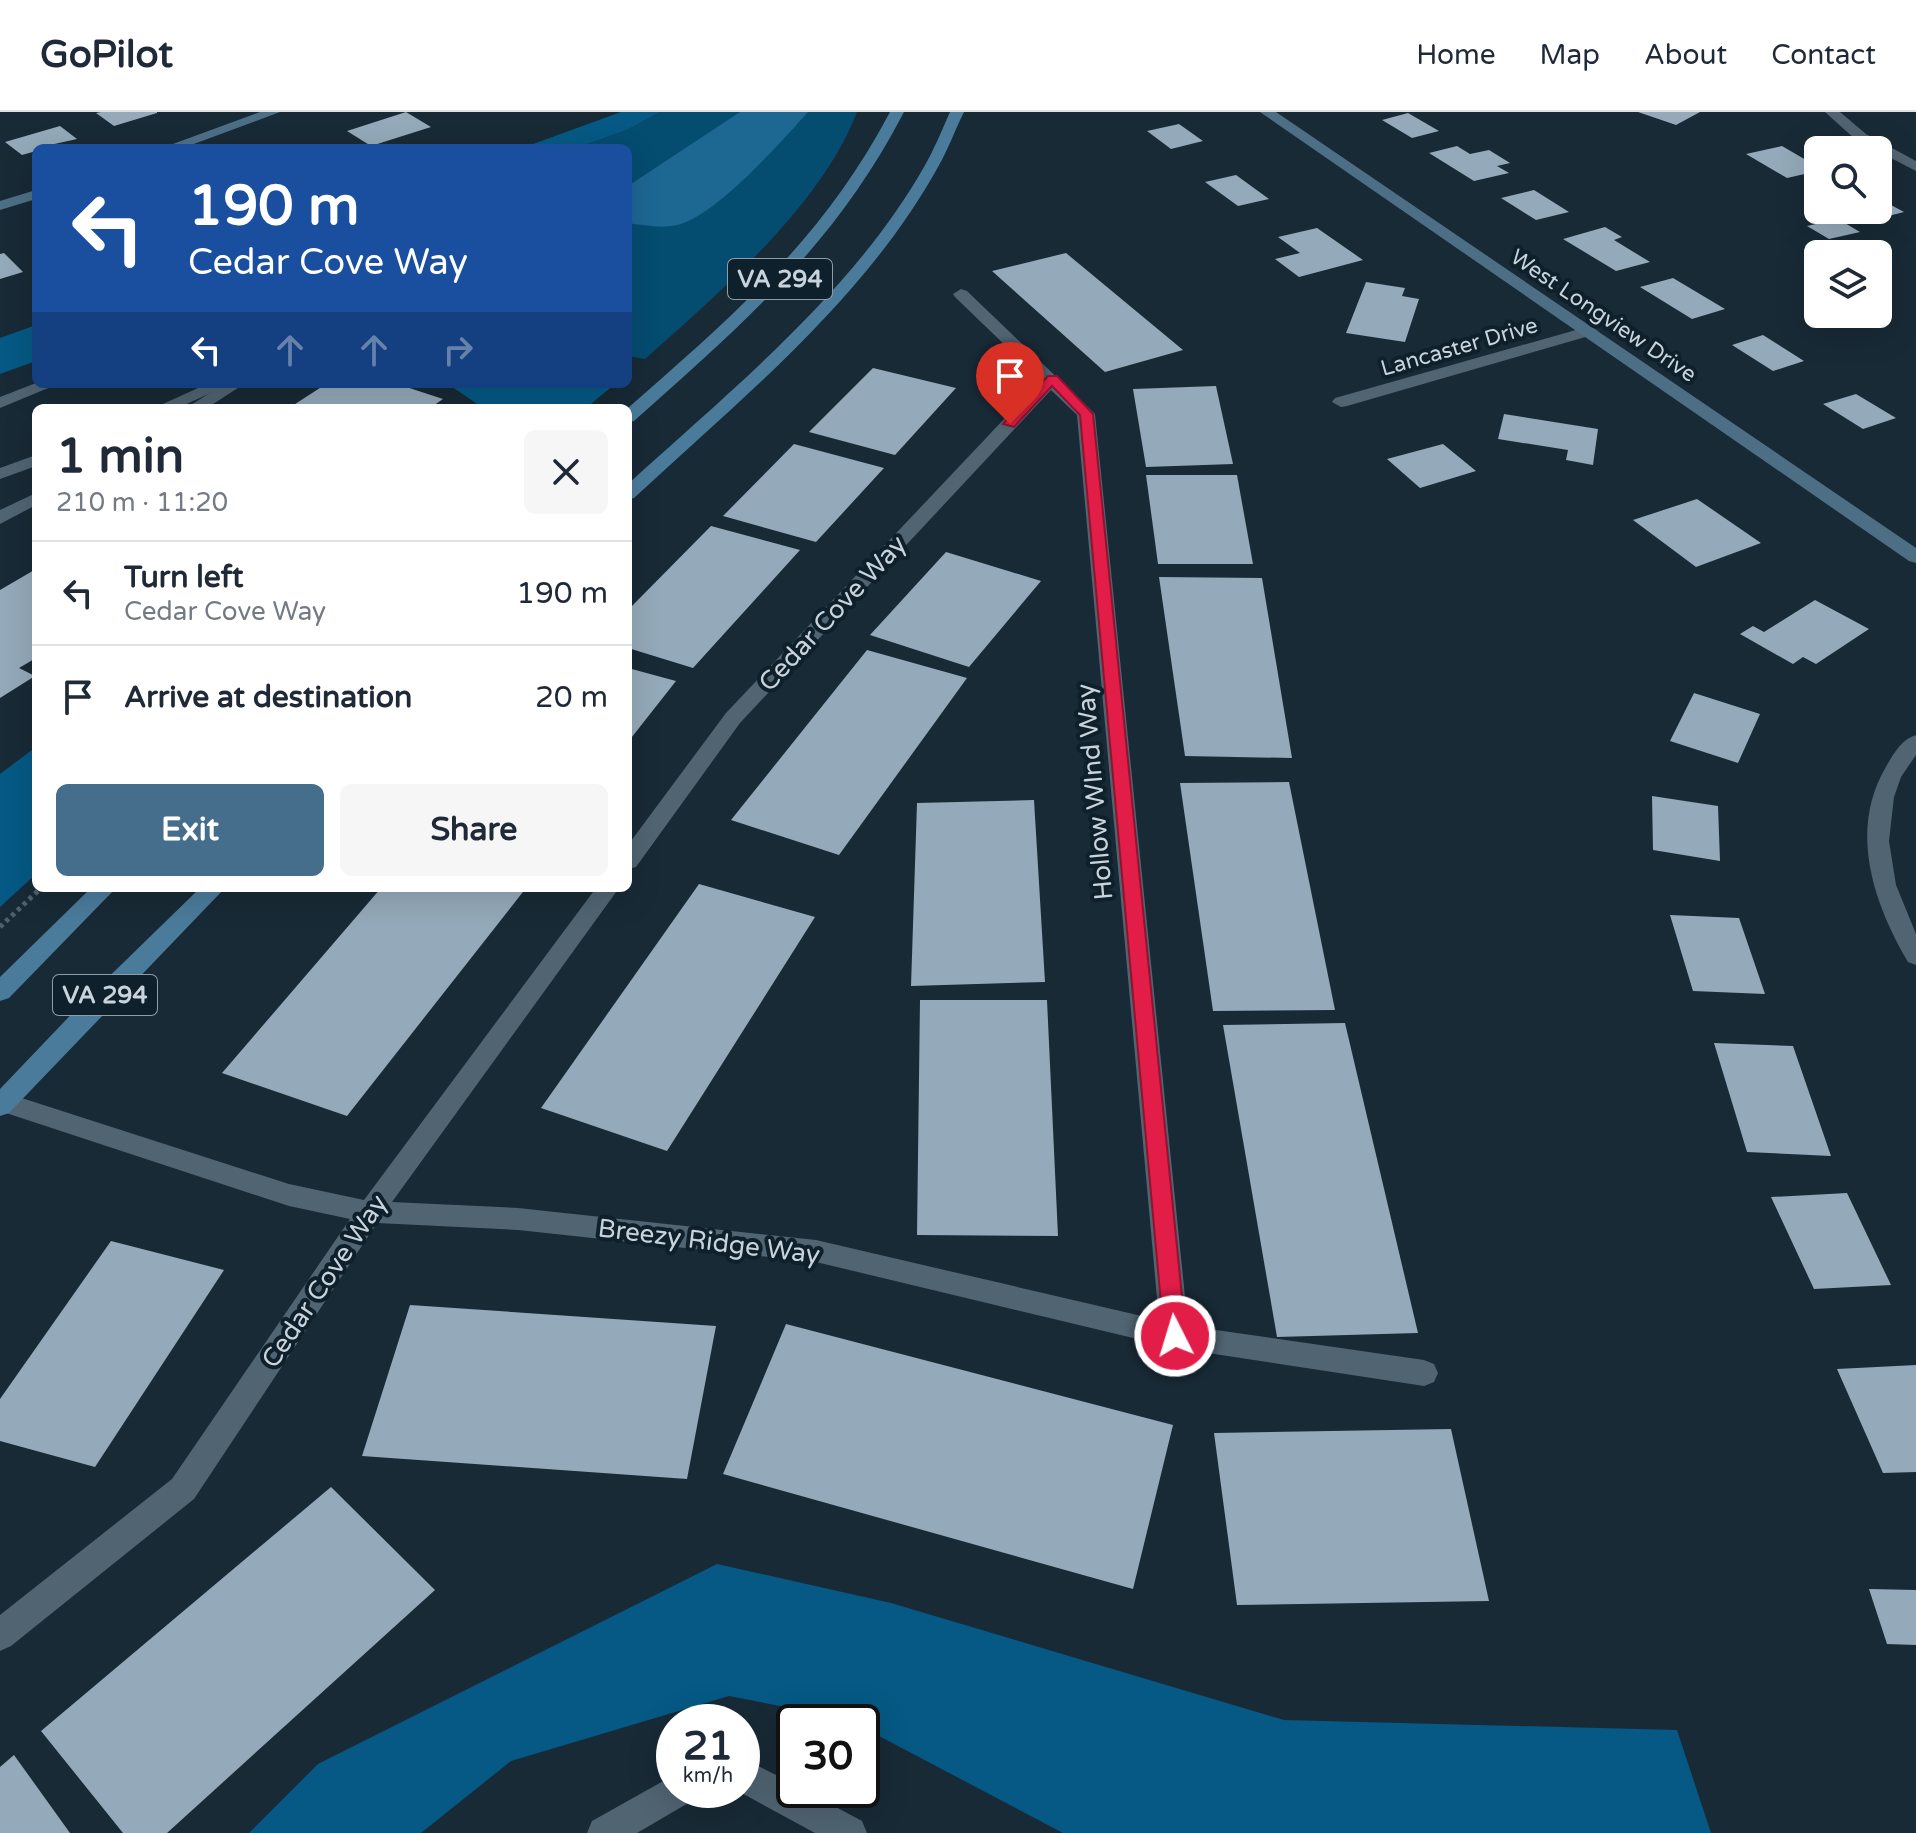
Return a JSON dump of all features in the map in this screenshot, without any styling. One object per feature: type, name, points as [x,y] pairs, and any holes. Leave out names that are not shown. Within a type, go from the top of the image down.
[{"type":"main road","name":"VA 294","points":[[632,413],[739,319],[797,260],[861,179],[897,112]]},
{"type":"main road","name":"VA 294","points":[[632,490],[771,362],[847,282],[918,188],[944,143],[957,112]]},
{"type":"main road","name":"VA 294","points":[[0,992],[101,892]]},
{"type":"main road","name":"VA 294","points":[[1,1103],[210,892]]},
{"type":"street","points":[[181,144],[273,112]]},
{"type":"street","name":"West Longview Drive","points":[[1267,112],[1916,557]]},
{"type":"street","points":[[1832,112],[1861,137],[1916,167]]},
{"type":"street","points":[[0,206],[32,195]]},
{"type":"street","name":"Hollow WInd Way","points":[[961,294],[1086,414],[1175,1336]]},
{"type":"street","name":"Lancaster Drive","points":[[1341,402],[1590,331]]},
{"type":"street","name":"Cedar Cove Way","points":[[632,856],[733,718],[1052,379]]},
{"type":"street","points":[[0,403],[39,388]]},
{"type":"street","points":[[173,404],[212,388]]},
{"type":"street","points":[[202,404],[229,388]]},
{"type":"street","points":[[0,474],[32,462]]},
{"type":"street","points":[[0,518],[32,500]]},
{"type":"street","points":[[1916,742],[1892,771],[1880,807],[1878,858],[1891,905],[1916,956]]},
{"type":"street","name":"Cedar Cove Way","points":[[0,1635],[183,1489],[370,1212],[605,892]]},
{"type":"street","name":"Breezy Ridge Way","points":[[1,1103],[289,1195],[370,1212],[518,1219],[816,1251],[1175,1336],[1424,1373]]},
{"type":"street","points":[[760,1785],[850,1833]]},
{"type":"street","points":[[604,1833],[656,1803]]},
{"type":"path","points":[[0,927],[37,892]]},
{"type":"shaded area","points":[[621,112],[660,112],[627,130],[587,144],[533,144]]},
{"type":"shaded area","points":[[660,112],[857,112],[841,147],[794,214],[735,277],[645,359],[632,357],[632,144],[587,144],[627,130]]},
{"type":"shaded area","points":[[740,112],[808,112],[747,177],[692,219],[665,227],[632,224],[632,183]]},
{"type":"shaded area","points":[[32,326],[32,362],[0,374],[0,338]]},
{"type":"shaded area","points":[[454,388],[610,388],[591,404],[477,404]]},
{"type":"shaded area","points":[[32,750],[32,878],[0,907],[0,774]]},
{"type":"shaded area","points":[[717,1564],[891,1603],[1284,1720],[1677,1730],[1711,1833],[1063,1833],[880,1736],[880,1704],[776,1705],[729,1696],[702,1704],[656,1704],[656,1718],[511,1761],[421,1833],[249,1833],[318,1764]]},
{"type":"building","points":[[406,112],[431,127],[377,144],[368,144],[347,131]]},
{"type":"building","points":[[1638,112],[1700,112],[1676,125]]},
{"type":"building","points":[[96,113],[157,113],[114,126]]},
{"type":"building","points":[[1408,113],[1439,131],[1412,138],[1382,120]]},
{"type":"building","points":[[1179,124],[1203,141],[1171,149],[1147,131]]},
{"type":"building","points":[[60,126],[77,139],[54,144],[32,144],[32,152],[22,155],[5,142]]},
{"type":"building","points":[[1457,146],[1470,154],[1489,150],[1510,163],[1497,166],[1509,173],[1474,181],[1429,153]]},
{"type":"building","points":[[1782,146],[1804,159],[1804,174],[1787,178],[1746,154]]},
{"type":"building","points":[[1236,175],[1269,199],[1238,206],[1205,182]]},
{"type":"building","points":[[1534,190],[1569,212],[1536,220],[1501,198]]},
{"type":"building","points":[[1892,206],[1904,212],[1892,215]]},
{"type":"building","points":[[1846,224],[1860,232],[1829,239],[1807,226]]},
{"type":"building","points":[[1605,227],[1622,237],[1614,240],[1650,262],[1616,271],[1563,239]]},
{"type":"building","points":[[1317,228],[1363,260],[1299,277],[1275,259],[1300,253],[1278,237]]},
{"type":"building","points":[[4,253],[23,272],[0,279],[0,254]]},
{"type":"building","points":[[1066,253],[1183,350],[1105,372],[992,271]]},
{"type":"building","points":[[1673,278],[1725,309],[1692,319],[1640,287]]},
{"type":"building","points":[[1366,282],[1405,288],[1402,296],[1419,299],[1405,342],[1346,333]]},
{"type":"building","points":[[1763,335],[1804,361],[1773,371],[1732,345]]},
{"type":"building","points":[[873,368],[956,388],[895,455],[809,432]]},
{"type":"building","points":[[1216,386],[1233,464],[1146,467],[1133,389]]},
{"type":"building","points":[[320,388],[409,388],[443,399],[436,404],[295,404]]},
{"type":"building","points":[[1856,394],[1896,418],[1863,429],[1823,404]]},
{"type":"building","points":[[1504,414],[1598,429],[1593,465],[1566,460],[1568,450],[1498,439]]},
{"type":"building","points":[[794,444],[884,468],[816,542],[723,516]]},
{"type":"building","points":[[1443,444],[1476,471],[1420,488],[1387,459]]},
{"type":"building","points":[[1146,475],[1237,475],[1253,564],[1158,564]]},
{"type":"building","points":[[1697,499],[1761,543],[1696,567],[1633,520]]},
{"type":"building","points":[[711,526],[800,550],[693,668],[632,649],[632,606]]},
{"type":"building","points":[[946,552],[1041,581],[969,667],[870,635]]},
{"type":"building","points":[[32,571],[32,660],[19,668],[32,674],[32,678],[0,698],[0,590]]},
{"type":"building","points":[[1159,577],[1262,578],[1292,758],[1185,756]]},
{"type":"building","points":[[1815,600],[1869,629],[1816,664],[1803,657],[1793,664],[1740,634],[1753,626],[1764,632]]},
{"type":"building","points":[[867,650],[967,678],[839,855],[731,820]]},
{"type":"building","points":[[632,669],[676,681],[632,737]]},
{"type":"building","points":[[1694,693],[1760,714],[1738,763],[1670,741]]},
{"type":"building","points":[[1289,782],[1335,1010],[1213,1011],[1180,783]]},
{"type":"building","points":[[1652,796],[1718,806],[1720,861],[1653,850]]},
{"type":"building","points":[[1034,800],[1045,982],[911,986],[917,803]]},
{"type":"building","points":[[699,884],[815,917],[667,1151],[541,1108]]},
{"type":"building","points":[[378,892],[523,892],[347,1116],[222,1073]]},
{"type":"building","points":[[1670,915],[1739,918],[1765,994],[1693,991]]},
{"type":"building","points":[[920,1000],[1047,1000],[1058,1236],[917,1235]]},
{"type":"building","points":[[1345,1023],[1418,1333],[1277,1337],[1223,1025]]},
{"type":"building","points":[[1714,1043],[1793,1046],[1831,1156],[1747,1152]]},
{"type":"building","points":[[1847,1193],[1891,1285],[1814,1289],[1771,1197]]},
{"type":"building","points":[[111,1241],[224,1270],[95,1467],[0,1441],[0,1399]]},
{"type":"building","points":[[410,1305],[716,1326],[687,1479],[362,1456]]},
{"type":"building","points":[[786,1324],[1173,1425],[1133,1589],[723,1474]]},
{"type":"building","points":[[1916,1365],[1916,1472],[1883,1473],[1837,1369]]},
{"type":"building","points":[[1451,1429],[1489,1601],[1237,1605],[1214,1433]]},
{"type":"building","points":[[331,1487],[435,1590],[167,1833],[123,1833],[41,1731]]},
{"type":"building","points":[[1869,1589],[1916,1590],[1916,1645],[1887,1644]]},
{"type":"building","points":[[14,1755],[70,1833],[0,1833],[0,1767]]},
{"type":"route","points":[[1010,424],[1052,379],[1086,414],[1175,1336]]}]
